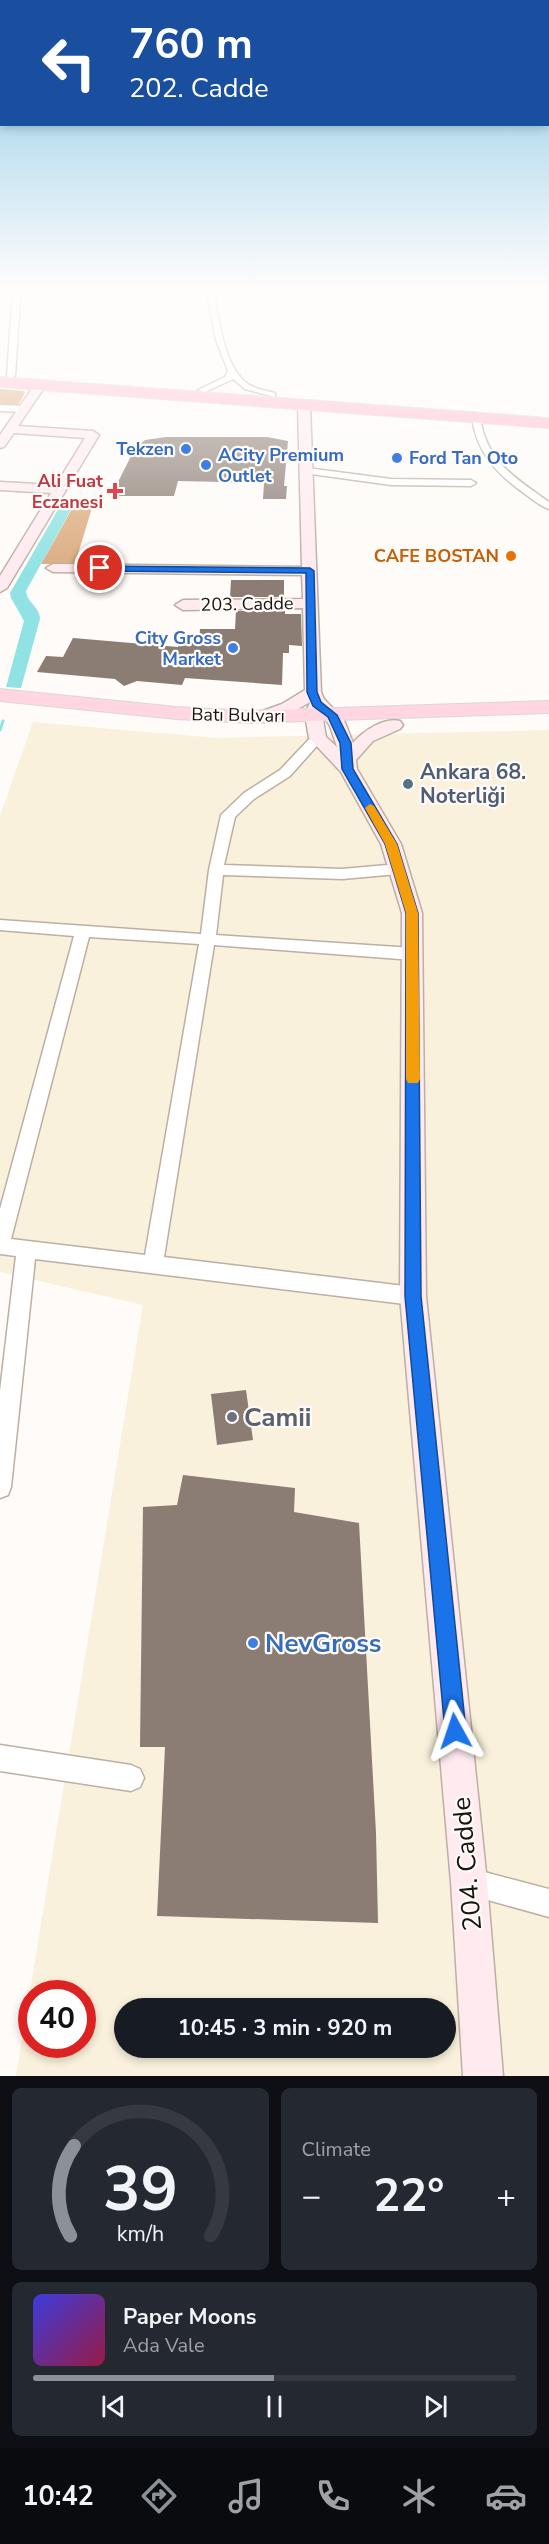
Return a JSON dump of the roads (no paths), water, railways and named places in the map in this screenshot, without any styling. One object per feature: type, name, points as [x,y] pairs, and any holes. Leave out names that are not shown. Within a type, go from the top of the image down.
[{"type":"highway","points":[[29,383],[549,423]]},
{"type":"highway","points":[[85,383],[549,415]]},
{"type":"main road","name":"Batı Bulvarı","points":[[0,694],[176,713],[263,717],[321,717],[549,708]]},
{"type":"main road","name":"Batı Bulvarı","points":[[0,708],[219,729],[321,717],[394,725],[549,721]]},
{"type":"street","points":[[202,390],[218,383]]},
{"type":"street","points":[[242,383],[272,395]]},
{"type":"street","points":[[0,444],[40,385]]},
{"type":"street","points":[[153,1264],[208,938],[222,834],[232,809],[285,773],[321,717],[311,603],[304,405]]},
{"type":"street","points":[[0,408],[24,409]]},
{"type":"street","points":[[476,418],[477,430],[486,452],[498,470],[549,506]]},
{"type":"street","points":[[0,588],[5,572],[93,434],[10,429]]},
{"type":"street","points":[[307,471],[391,482],[471,483]]},
{"type":"street","points":[[0,486],[58,489]]},
{"type":"street","points":[[53,568],[310,571]]},
{"type":"street","name":"203. Cadde","points":[[183,605],[311,603]]},
{"type":"street","name":"204. Cadde","points":[[321,717],[391,844],[412,913],[413,1296],[470,1882],[483,2076]]},
{"type":"street","points":[[347,763],[367,737],[394,725]]},
{"type":"street","points":[[216,870],[342,874],[398,869]]},
{"type":"street","points":[[0,925],[413,954]]},
{"type":"street","points":[[83,930],[0,1245],[413,1296]]},
{"type":"street","points":[[0,1486],[26,1249]]},
{"type":"street","points":[[0,1758],[131,1778]]},
{"type":"street","points":[[470,1882],[549,1902]]},
{"type":"water","points":[[60,506],[73,506],[26,591],[40,619],[21,688],[6,687],[24,621],[10,593]]},
{"type":"waterway","points":[[0,730],[3,721]]},
{"type":"place","name":"Tekzen","points":[[186,449]]},
{"type":"place","name":"Ford Tan Oto","points":[[397,458]]},
{"type":"place","name":"ACity Premium Outlet","points":[[206,465]]},
{"type":"place","name":"Ali Fuat Eczanesi","points":[[115,491]]},
{"type":"place","name":"CAFE BOSTAN","points":[[511,556]]},
{"type":"place","name":"City Gross Market","points":[[233,648]]},
{"type":"place","name":"Ankara 68. Noterliği","points":[[408,784]]},
{"type":"place","name":"Camii","points":[[232,1417]]},
{"type":"place","name":"NevGross","points":[[253,1643]]}]
